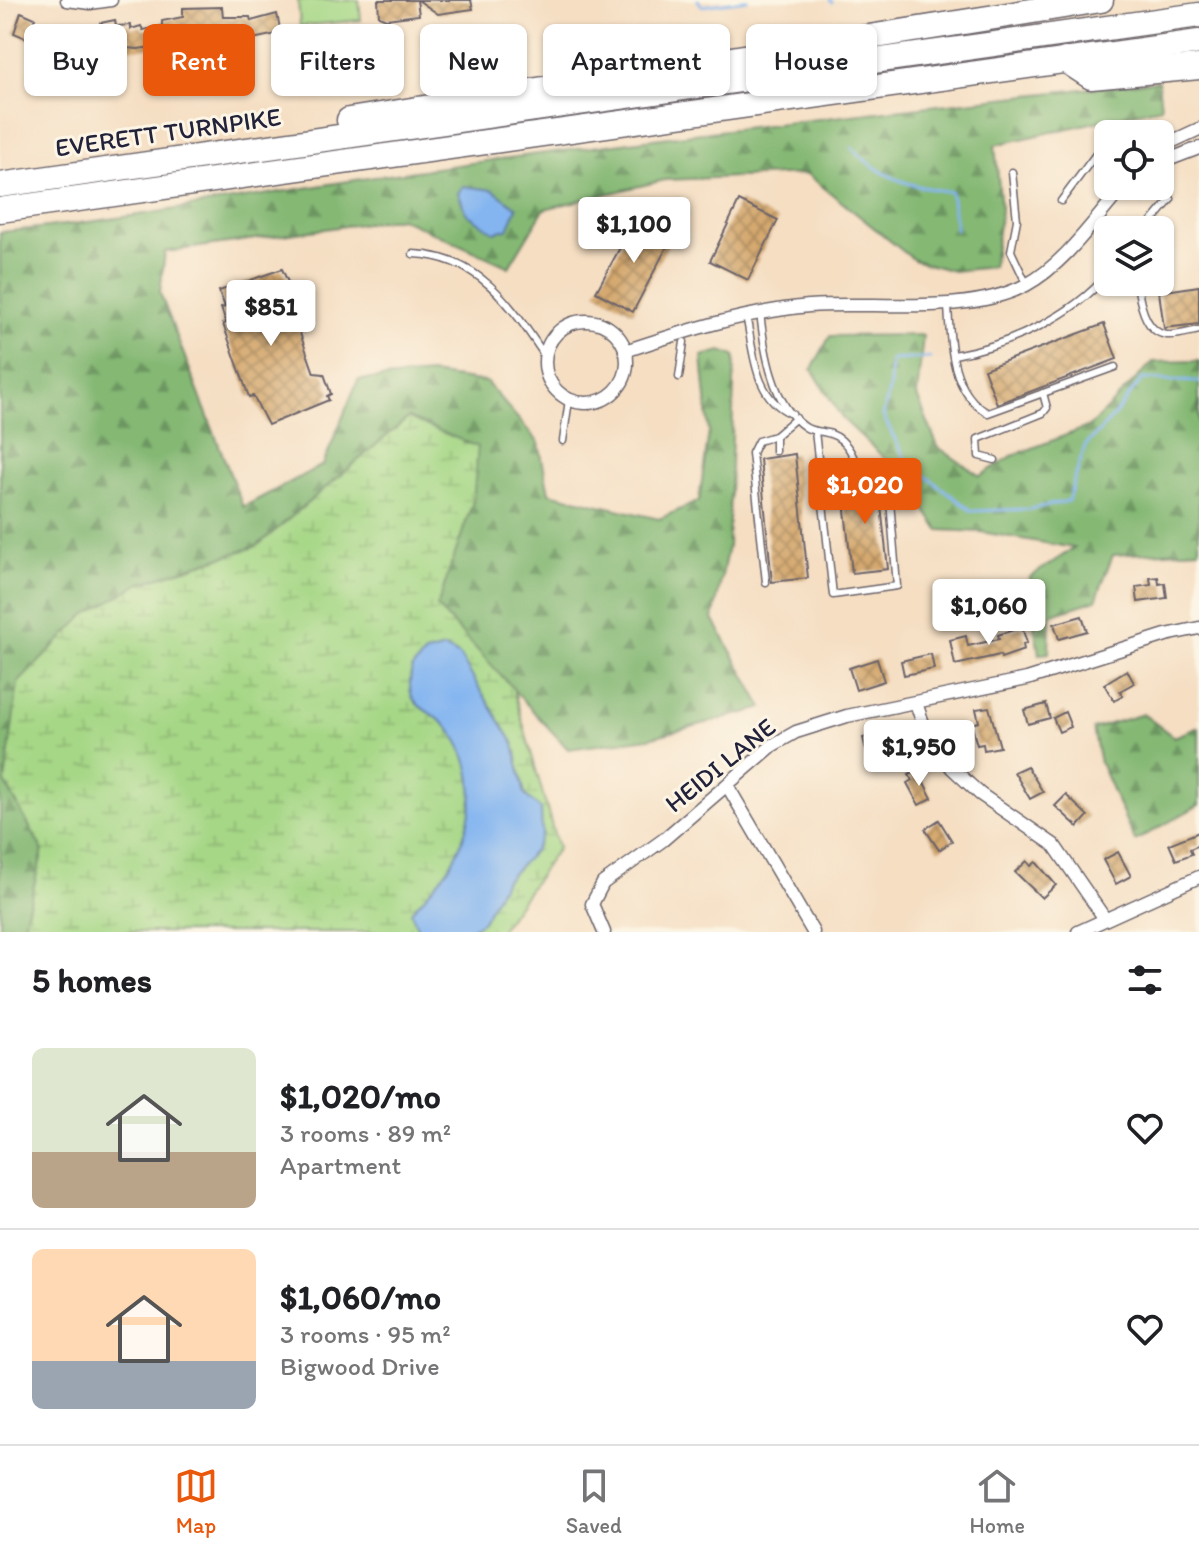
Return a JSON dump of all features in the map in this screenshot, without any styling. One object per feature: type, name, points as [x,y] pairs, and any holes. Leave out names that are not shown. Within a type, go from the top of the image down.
[{"type":"highway","points":[[193,157],[232,138],[1101,0]]},
{"type":"highway","name":"EVERETT TURNPIKE","points":[[0,185],[1199,15]]},
{"type":"highway","name":"EVERETT TURNPIKE","points":[[0,210],[1199,42]]},
{"type":"highway","points":[[1065,60],[1091,77],[1199,67]]},
{"type":"street","points":[[67,0],[90,3],[111,0]]},
{"type":"street","points":[[1174,141],[1199,129]]},
{"type":"street","points":[[1174,158],[1199,148]]},
{"type":"street","points":[[625,351],[760,312],[811,306],[990,298],[1027,285],[1060,258],[1112,200]]},
{"type":"street","points":[[581,320],[609,327],[625,351],[624,376],[613,393],[595,402],[569,400],[549,382],[545,356],[558,330],[581,320]]},
{"type":"street","name":"HEIDI LANE","points":[[604,932],[592,904],[603,883],[663,840],[773,745],[796,732],[847,716],[1027,679],[1166,635],[1199,628]]},
{"type":"street","points":[[916,703],[926,732],[952,768],[980,794],[1054,845],[1105,919]]},
{"type":"street","points":[[727,785],[813,932]]},
{"type":"street","points":[[1078,932],[1199,877]]},
{"type":"lane","points":[[1061,201],[1094,157]]},
{"type":"lane","points":[[1012,172],[1017,220],[1011,251],[1027,285]]},
{"type":"lane","points":[[1157,216],[1170,200]]},
{"type":"lane","points":[[413,254],[451,259],[482,277],[509,305],[545,356]]},
{"type":"lane","points":[[954,355],[1045,323],[1094,291]]},
{"type":"lane","points":[[1138,296],[1139,304],[1153,328],[1166,335],[1199,330]]},
{"type":"lane","points":[[947,301],[959,385],[969,399],[988,413],[1115,367]]},
{"type":"lane","points":[[760,312],[772,380],[794,416]]},
{"type":"lane","points":[[746,315],[765,392],[775,406],[815,431],[831,433],[844,442],[858,472]]},
{"type":"lane","points":[[679,377],[684,342]]},
{"type":"lane","points":[[995,460],[979,456],[978,439],[1043,413],[1047,408],[1043,393]]},
{"type":"lane","points":[[563,441],[569,400]]},
{"type":"lane","points":[[766,582],[752,453],[758,441],[775,436],[794,416]]},
{"type":"lane","points":[[815,431],[833,595],[897,586],[890,501]]},
{"type":"lane","points":[[775,436],[775,451]]},
{"type":"green space","points":[[298,0],[359,0],[361,20],[300,24]]},
{"type":"green space","points":[[1158,81],[1161,107],[995,145],[1001,209],[993,267],[953,271],[914,260],[807,174],[665,180],[544,209],[509,267],[401,218],[165,252],[160,293],[243,507],[323,465],[358,380],[431,374],[486,382],[539,443],[549,493],[659,519],[699,501],[709,432],[702,356],[721,351],[735,356],[728,546],[713,619],[763,708],[649,738],[568,749],[437,607],[473,501],[408,418],[257,546],[139,584],[5,782],[43,851],[22,932],[0,932],[0,232],[99,221],[395,174],[871,113]]},
{"type":"green space","points":[[923,335],[917,396],[938,447],[980,476],[1012,456],[1090,426],[1153,362],[1199,361],[1199,550],[1113,555],[1096,600],[1050,615],[1049,653],[1039,654],[1029,595],[1030,577],[1074,548],[981,532],[939,530],[901,474],[842,418],[812,369],[830,336]]},
{"type":"green space","points":[[408,418],[478,447],[473,501],[437,607],[513,688],[558,848],[499,932],[22,932],[43,851],[5,782],[18,683],[84,616],[139,584],[257,546]]},
{"type":"green space","points":[[1143,714],[1174,737],[1199,727],[1199,805],[1135,841],[1100,763],[1093,729]]},
{"type":"water","points":[[463,186],[493,190],[517,208],[508,229],[494,232],[467,214],[458,193]]},
{"type":"water","points":[[445,648],[459,655],[514,744],[525,795],[541,809],[542,833],[535,850],[504,882],[483,921],[466,932],[419,932],[411,912],[451,864],[465,831],[472,797],[467,763],[460,746],[450,730],[414,701],[411,693],[412,668],[426,653]]},
{"type":"building","points":[[378,0],[417,0],[419,15],[386,19],[379,16]]},
{"type":"building","points":[[418,0],[471,0],[473,9],[438,14]]},
{"type":"building","points":[[222,7],[223,17],[250,17],[251,21],[277,14],[279,24],[271,24],[271,35],[255,39],[255,24],[162,24],[162,21],[183,17],[183,8]]},
{"type":"building","points":[[21,12],[35,18],[34,24],[24,24],[24,37],[14,33]]},
{"type":"building","points":[[127,25],[131,25],[131,29],[141,26],[143,48],[127,48]]},
{"type":"building","points":[[739,201],[778,220],[748,280],[710,261]]},
{"type":"building","points":[[636,218],[672,237],[633,312],[596,292]]},
{"type":"building","points":[[282,269],[293,293],[289,302],[314,373],[324,374],[331,394],[327,396],[329,400],[268,425],[253,396],[249,397],[223,324],[226,323],[221,308],[225,307],[219,291]]},
{"type":"building","points":[[1199,286],[1199,324],[1164,328],[1160,296],[1174,296],[1174,290]]},
{"type":"building","points":[[1104,324],[1117,359],[997,404],[984,369]]},
{"type":"building","points":[[795,454],[808,578],[772,582],[760,459]]},
{"type":"building","points":[[878,479],[888,569],[852,573],[842,483]]},
{"type":"building","points":[[1158,577],[1159,584],[1165,583],[1167,598],[1138,602],[1136,587],[1151,585],[1150,578]]},
{"type":"building","points":[[1082,616],[1087,631],[1059,639],[1054,624]]},
{"type":"building","points":[[1022,627],[1027,643],[1023,644],[1024,650],[1001,658],[1000,655],[955,665],[950,640],[966,636],[968,646],[999,639],[998,635]]},
{"type":"building","points":[[931,654],[934,669],[904,675],[901,661]]},
{"type":"building","points":[[877,659],[884,681],[856,690],[849,668]]},
{"type":"building","points":[[1127,670],[1134,683],[1120,691],[1123,696],[1114,701],[1104,684]]},
{"type":"building","points":[[1046,704],[1050,718],[1028,724],[1024,710]]},
{"type":"building","points":[[989,707],[1000,747],[984,750],[983,744],[977,745],[971,724],[979,722],[976,709]]},
{"type":"building","points":[[1065,712],[1071,727],[1059,732],[1053,718]]},
{"type":"building","points":[[882,733],[884,739],[896,736],[900,752],[886,756],[884,750],[867,754],[863,738]]},
{"type":"building","points":[[1027,766],[1043,792],[1030,799],[1014,772]]},
{"type":"building","points":[[918,771],[932,798],[919,805],[907,783],[912,780],[909,775]]},
{"type":"building","points":[[1066,795],[1088,816],[1078,827],[1055,806]]},
{"type":"building","points":[[939,820],[952,841],[939,850],[925,829]]},
{"type":"building","points":[[1199,832],[1199,845],[1190,849],[1192,854],[1176,860],[1169,844]]},
{"type":"building","points":[[1118,852],[1131,876],[1116,884],[1103,860]]},
{"type":"building","points":[[1027,861],[1031,866],[1036,862],[1056,885],[1042,898],[1015,872]]},
{"type":"waterway","points":[[698,0],[702,6],[747,0]]},
{"type":"waterway","points":[[852,148],[885,174],[923,187],[951,192],[956,230]]},
{"type":"waterway","points":[[930,358],[891,360],[890,386],[883,416],[907,462],[972,511],[1031,509],[1068,501],[1085,446],[1112,418],[1142,379],[1199,382]]}]
